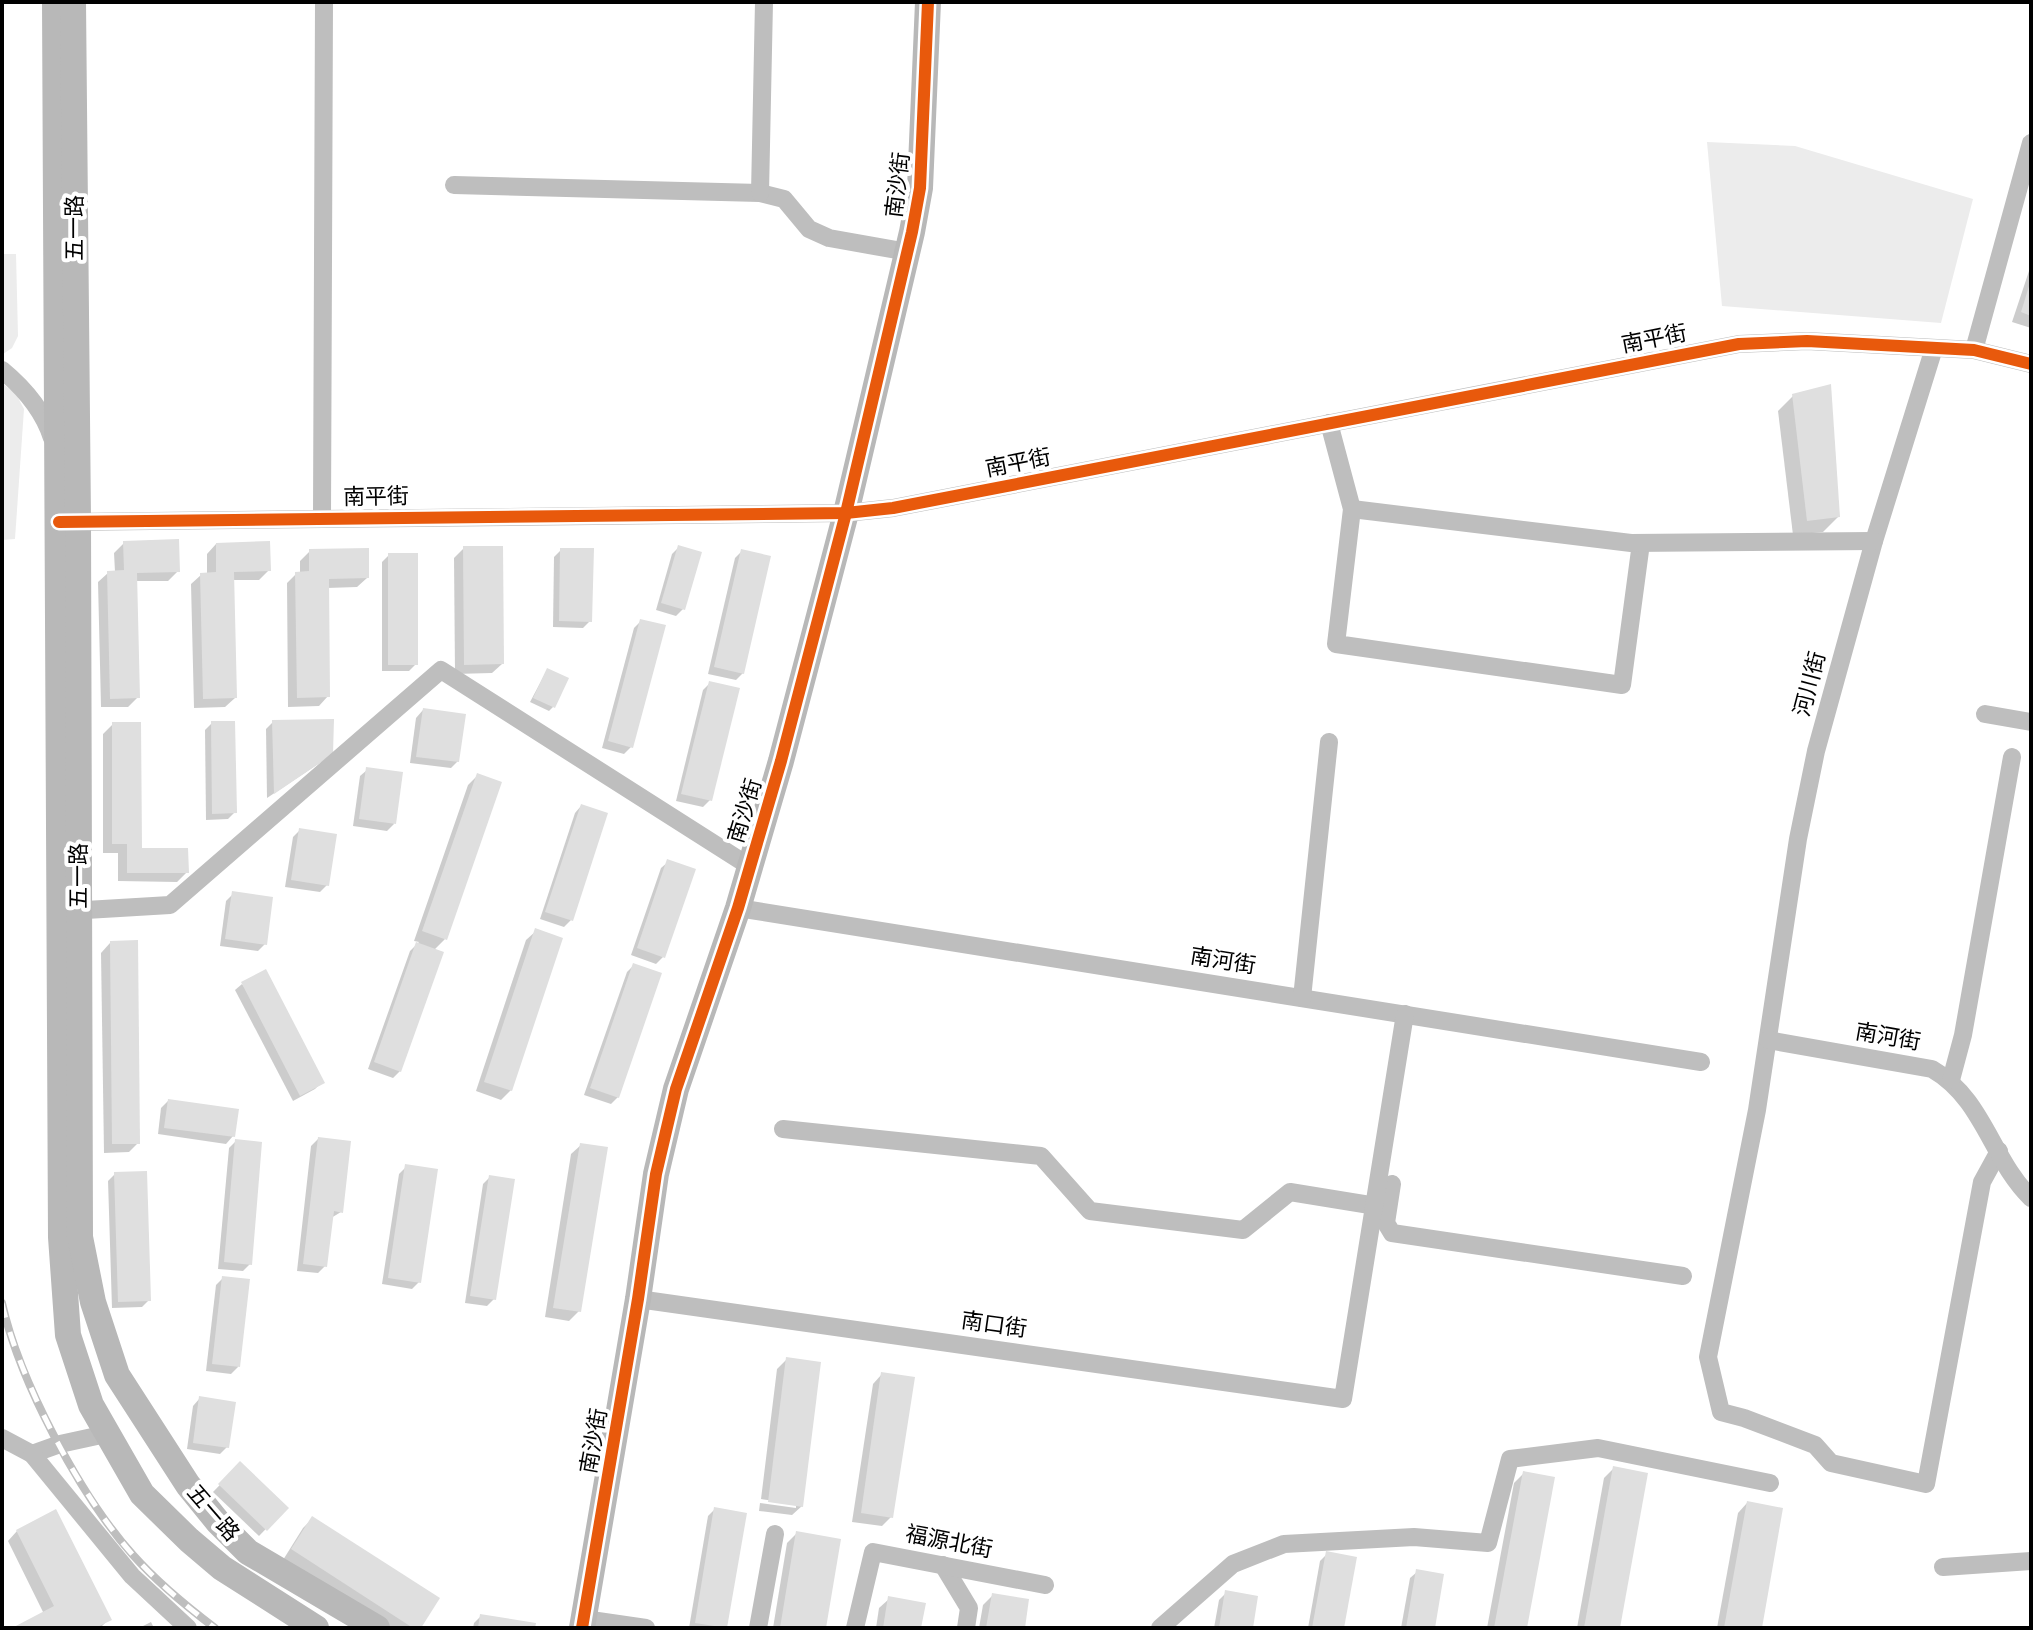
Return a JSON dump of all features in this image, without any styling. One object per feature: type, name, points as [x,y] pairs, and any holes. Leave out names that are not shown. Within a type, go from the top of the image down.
[{"type":"main road","name":"五一路","points":[[55,2],[59,460],[68,522]]},
{"type":"main road","name":"五一路","points":[[73,2],[68,911],[61,1237],[68,1335],[91,1405],[142,1494],[222,1568],[316,1628]]},
{"type":"main road","name":"南沙街","points":[[583,1623],[656,1174],[676,1089],[738,908],[781,761],[846,513],[908,252],[920,188],[928,2]]},
{"type":"main road","name":"五一路","points":[[68,911],[80,1237],[93,1302],[117,1375],[188,1485],[248,1552],[377,1628]]},
{"type":"street","points":[[322,518],[324,2]]},
{"type":"street","points":[[760,193],[764,2]]},
{"type":"street","points":[[2031,143],[1974,350],[2031,364]]},
{"type":"street","points":[[454,185],[760,193],[784,199],[809,229],[829,238],[908,252]]},
{"type":"street","name":"南平街","points":[[68,522],[846,513],[893,508],[1739,344],[1807,341],[1974,350]]},
{"type":"street","name":"河川街","points":[[1934,348],[1874,541],[1813,766],[1798,839],[1768,1040],[1708,1357],[1721,1412],[1815,1445],[1831,1463],[1926,1484],[1982,1182],[1999,1151]]},
{"type":"street","points":[[2,370],[19,384],[45,418],[59,460]]},
{"type":"street","points":[[1329,423],[1352,509],[1336,644],[1622,685],[1641,543]]},
{"type":"street","points":[[1352,509],[1641,543],[1874,541]]},
{"type":"street","points":[[68,911],[170,905],[441,670],[749,866]]},
{"type":"street","points":[[1985,714],[2031,722]]},
{"type":"street","points":[[1302,998],[1329,742]]},
{"type":"street","points":[[2012,757],[1963,1035],[1951,1080],[1981,1118],[2031,1198]]},
{"type":"street","name":"南河街","points":[[738,908],[1701,1062]]},
{"type":"street","points":[[783,1129],[1041,1156],[1090,1211],[1243,1230],[1290,1192],[1376,1206],[1405,1014]]},
{"type":"street","name":"南河街","points":[[1768,1040],[1932,1069],[1951,1080]]},
{"type":"street","points":[[1390,1114],[1399,1133],[1386,1223],[1392,1233],[1683,1276]]},
{"type":"street","name":"南口街","points":[[638,1299],[1343,1399],[1376,1206]]},
{"type":"street","points":[[32,1454],[106,1434]]},
{"type":"street","points":[[2,1438],[32,1454],[132,1576],[188,1628]]},
{"type":"street","points":[[1160,1628],[1233,1564],[1284,1544],[1414,1537],[1488,1543],[1510,1459],[1598,1448],[1770,1483]]},
{"type":"street","points":[[758,1628],[775,1534]]},
{"type":"street","name":"福源北街","points":[[855,1628],[873,1552],[1045,1585]]},
{"type":"street","points":[[1943,1567],[2031,1561]]},
{"type":"street","points":[[943,1565],[969,1608],[966,1628]]},
{"type":"street","points":[[583,1623],[646,1628]]},
{"type":"shaded area","points":[[1707,142],[1795,146],[1973,199],[1941,323],[1722,306]]},
{"type":"shaded area","points":[[2,254],[16,254],[18,336],[12,348],[3,354]]},
{"type":"shaded area","points":[[2,383],[16,394],[24,409],[15,539],[2,540]]},
{"type":"building","points":[[2031,283],[2031,316],[2021,312]]},
{"type":"building","points":[[1831,384],[1840,517],[1807,521],[1792,394]]},
{"type":"building","points":[[179,539],[180,572],[137,573],[140,698],[110,699],[107,571],[124,570],[123,541]]},
{"type":"building","points":[[270,541],[271,571],[234,572],[237,698],[203,699],[200,573],[216,572],[216,543]]},
{"type":"building","points":[[678,545],[702,552],[685,610],[661,603]]},
{"type":"building","points":[[463,546],[503,546],[504,664],[464,665]]},
{"type":"building","points":[[369,548],[369,578],[329,579],[330,697],[297,698],[295,572],[309,571],[309,549]]},
{"type":"building","points":[[560,548],[594,548],[592,622],[559,621]]},
{"type":"building","points":[[741,549],[771,556],[744,674],[714,667]]},
{"type":"building","points":[[388,553],[418,553],[418,665],[388,665]]},
{"type":"building","points":[[640,619],[666,625],[633,748],[608,741]]},
{"type":"building","points":[[547,668],[569,678],[555,708],[533,698]]},
{"type":"building","points":[[709,681],[740,688],[712,801],[681,794]]},
{"type":"building","points":[[423,708],[466,714],[459,762],[416,757]]},
{"type":"building","points":[[334,719],[333,754],[274,794],[272,720]]},
{"type":"building","points":[[211,721],[235,721],[237,813],[212,814]]},
{"type":"building","points":[[112,722],[141,722],[142,848],[188,848],[189,873],[127,873],[127,844],[112,844]]},
{"type":"building","points":[[366,767],[403,772],[396,824],[359,819]]},
{"type":"building","points":[[477,773],[502,782],[447,940],[422,931]]},
{"type":"building","points":[[581,804],[608,813],[573,921],[545,912]]},
{"type":"building","points":[[299,828],[337,834],[329,886],[291,880]]},
{"type":"building","points":[[667,859],[696,869],[665,958],[637,948]]},
{"type":"building","points":[[232,891],[273,897],[267,945],[225,939]]},
{"type":"building","points":[[535,928],[563,938],[512,1091],[484,1082]]},
{"type":"building","points":[[138,940],[140,1144],[112,1144],[110,941]]},
{"type":"building","points":[[416,942],[444,952],[401,1072],[374,1062]]},
{"type":"building","points":[[633,963],[662,973],[619,1098],[590,1088]]},
{"type":"building","points":[[266,969],[325,1083],[300,1096],[241,982]]},
{"type":"building","points":[[168,1099],[239,1109],[235,1137],[164,1128]]},
{"type":"building","points":[[318,1137],[351,1141],[343,1213],[334,1211],[327,1267],[303,1264]]},
{"type":"building","points":[[235,1139],[262,1142],[252,1265],[224,1262]]},
{"type":"building","points":[[580,1143],[608,1147],[581,1312],[553,1308]]},
{"type":"building","points":[[405,1164],[438,1169],[421,1283],[388,1278]]},
{"type":"building","points":[[147,1171],[151,1301],[118,1302],[114,1172]]},
{"type":"building","points":[[489,1175],[515,1179],[496,1300],[470,1296]]},
{"type":"building","points":[[222,1276],[250,1279],[240,1367],[212,1364]]},
{"type":"building","points":[[786,1357],[821,1362],[803,1507],[768,1502]]},
{"type":"building","points":[[881,1372],[915,1377],[893,1518],[861,1513]]},
{"type":"building","points":[[199,1396],[236,1402],[229,1448],[193,1443]]},
{"type":"building","points":[[240,1461],[289,1508],[267,1531],[218,1484]]},
{"type":"building","points":[[1613,1466],[1648,1473],[1620,1628],[1584,1628]]},
{"type":"building","points":[[1523,1471],[1555,1477],[1527,1628],[1494,1628]]},
{"type":"building","points":[[1747,1501],[1783,1508],[1762,1628],[1724,1628]]},
{"type":"building","points":[[714,1507],[747,1513],[727,1628],[695,1623]]},
{"type":"building","points":[[56,1509],[112,1620],[95,1628],[12,1628],[54,1606],[16,1530]]},
{"type":"building","points":[[312,1516],[440,1598],[421,1628],[413,1628],[291,1549]]},
{"type":"building","points":[[796,1531],[841,1539],[826,1628],[780,1628]]},
{"type":"building","points":[[1326,1551],[1357,1557],[1344,1628],[1312,1628]]},
{"type":"building","points":[[1416,1569],[1444,1574],[1435,1628],[1406,1628]]},
{"type":"building","points":[[1225,1590],[1258,1596],[1253,1628],[1219,1628]]},
{"type":"building","points":[[992,1593],[1029,1599],[1025,1628],[986,1628]]},
{"type":"building","points":[[888,1596],[926,1603],[921,1628],[883,1628]]},
{"type":"building","points":[[480,1614],[536,1623],[535,1628],[478,1628]]},
{"type":"railway","points":[[2,1303],[10,1334],[37,1401],[93,1502],[142,1565],[215,1628]]},
{"type":"cycle path","points":[[582,1628],[656,1174],[676,1089],[738,908],[781,761],[846,513],[912,232],[920,188],[928,2]]},
{"type":"cycle path","points":[[59,522],[846,513],[893,508],[1739,344],[1807,341],[1974,350],[2031,364]]}]
